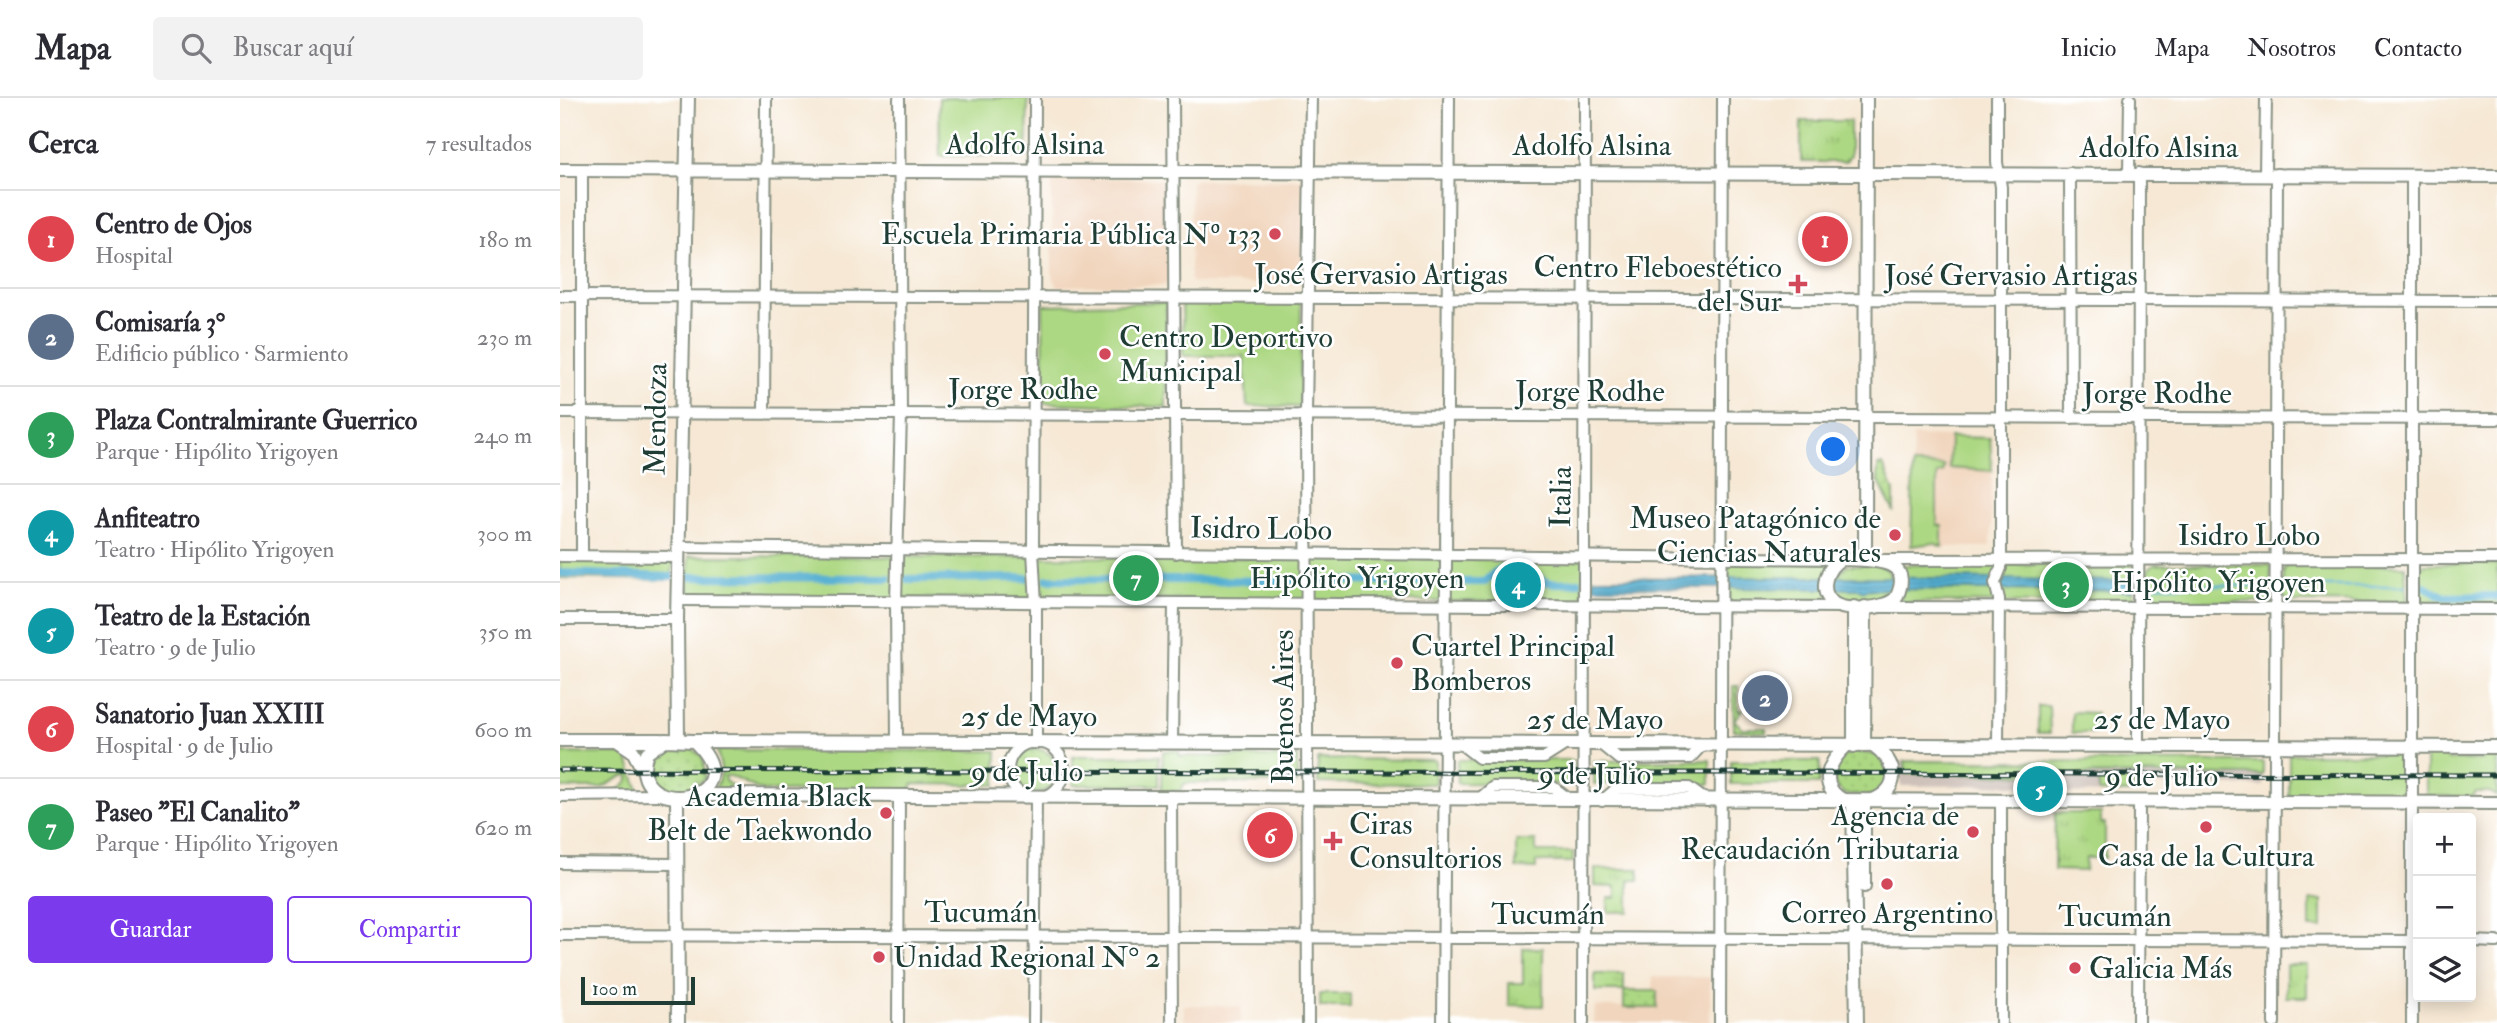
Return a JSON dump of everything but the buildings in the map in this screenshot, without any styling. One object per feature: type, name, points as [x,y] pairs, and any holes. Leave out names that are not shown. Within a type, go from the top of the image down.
[{"type":"main road","name":"Mendoza","points":[[672,740],[679,600],[688,98]]},
{"type":"main road","points":[[1859,98],[1862,172],[1862,560]]},
{"type":"main road","points":[[1862,172],[1866,98]]},
{"type":"main road","name":"Adolfo Alsina","points":[[560,170],[2497,176]]},
{"type":"main road","points":[[1859,746],[1854,607],[1831,601],[1825,584],[1829,569],[1842,559],[1882,560],[1894,568],[1900,586],[1892,602],[1881,607]]},
{"type":"main road","name":"Hipólito Yrigoyen","points":[[1854,607],[1881,607]]},
{"type":"main road","points":[[560,740],[618,740],[672,740],[694,741],[708,756],[713,770],[710,782],[692,795],[662,795],[646,781],[633,751],[618,740]]},
{"type":"main road","points":[[643,770],[650,748],[672,740]]},
{"type":"main road","name":"25 de Mayo","points":[[694,741],[1563,746],[2497,747]]},
{"type":"main road","points":[[1859,746],[1889,759],[1894,774],[1888,790],[1858,802],[1831,790],[1827,774],[1832,759],[1859,746]]},
{"type":"main road","name":"9 de Julio","points":[[692,795],[2497,803]]},
{"type":"main road","points":[[677,797],[678,1023]]},
{"type":"main road","points":[[1858,802],[1865,1023]]},
{"type":"main road","points":[[1857,1023],[1861,940]]},
{"type":"street","points":[[764,413],[766,98]]},
{"type":"street","points":[[897,741],[896,602],[901,414],[900,98]]},
{"type":"street","points":[[1035,98],[1033,551],[1036,604],[1036,743]]},
{"type":"street","points":[[1173,98],[1176,553]]},
{"type":"street","name":"Buenos Aires","points":[[1308,1023],[1306,415],[1311,98]]},
{"type":"street","points":[[1443,1023],[1448,98]]},
{"type":"street","name":"Italia","points":[[1583,1023],[1585,98]]},
{"type":"street","points":[[1720,1023],[1720,939],[1713,801],[1720,746],[1723,98]]},
{"type":"street","points":[[1997,98],[2002,300],[2001,560],[1995,583],[1999,608],[1998,746]]},
{"type":"street","points":[[2130,98],[2139,300],[2138,745]]},
{"type":"street","points":[[2266,98],[2276,300],[2274,1023]]},
{"type":"street","points":[[582,170],[582,556]]},
{"type":"street","points":[[2070,173],[2071,418]]},
{"type":"street","points":[[2412,175],[2415,939]]},
{"type":"street","name":"José Gervasio Artigas","points":[[560,296],[2497,301]]},
{"type":"street","name":"Jorge Rodhe","points":[[560,413],[2497,419]]},
{"type":"street","name":"Isidro Lobo","points":[[560,556],[898,550],[1842,559]]},
{"type":"street","name":"Isidro Lobo","points":[[1882,560],[2497,559]]},
{"type":"street","name":"Hipólito Yrigoyen","points":[[679,600],[1854,607]]},
{"type":"street","points":[[1172,743],[1174,603]]},
{"type":"street","name":"Hipólito Yrigoyen","points":[[1881,607],[2497,609]]},
{"type":"street","points":[[560,619],[677,619]]},
{"type":"street","points":[[1036,743],[1054,749],[1061,759],[1064,771],[1061,783],[1053,792],[1036,797],[1019,792],[1011,782],[1008,771],[1016,751],[1036,743]]},
{"type":"street","points":[[560,796],[662,795]]},
{"type":"street","points":[[1171,796],[1172,1023]]},
{"type":"street","points":[[898,1023],[899,797]]},
{"type":"street","points":[[1034,1023],[1036,797]]},
{"type":"street","points":[[2001,801],[2001,1023]]},
{"type":"street","points":[[2138,1023],[2139,802]]},
{"type":"street","points":[[560,863],[677,864]]},
{"type":"street","name":"Tucumán","points":[[560,935],[2413,941]]},
{"type":"street","points":[[2476,942],[2497,942]]},
{"type":"street","points":[[2412,1023],[2413,996]]},
{"type":"shaded area","points":[[1055,178],[1167,179],[1170,182],[1171,281],[1166,285],[1057,286],[1052,273],[1052,184]]},
{"type":"shaded area","points":[[1301,179],[1305,183],[1302,284],[1193,283],[1190,280],[1191,182]]},
{"type":"shaded area","points":[[1913,436],[1990,438],[1991,544],[1988,547],[1937,547],[1934,543],[1911,546]]},
{"type":"shaded area","points":[[1900,761],[2263,762],[2263,786],[2142,785],[2142,794],[2028,793],[2028,785],[1901,786]]},
{"type":"shaded area","points":[[1653,977],[1710,977],[1710,1023],[1594,1023],[1595,1007],[1623,1007],[1624,991],[1653,991]]},
{"type":"shaded area","points":[[1184,1005],[1241,1006],[1241,1023],[1184,1023]]},
{"type":"green space","points":[[939,98],[1028,98],[1027,156],[940,156]]},
{"type":"green space","points":[[1801,121],[1850,121],[1850,156],[1845,162],[1801,162]]},
{"type":"green space","name":"Centro Deportivo Municipal","points":[[1166,302],[1166,407],[1044,403],[1043,305]]},
{"type":"green space","points":[[1182,302],[1301,303],[1300,407],[1247,406],[1244,356],[1183,356]]},
{"type":"green space","points":[[1950,437],[1990,438],[1992,471],[1949,468]]},
{"type":"green space","points":[[1878,465],[1883,465],[1894,491],[1894,512],[1878,480]]},
{"type":"green space","points":[[1913,465],[1944,466],[1943,473],[1937,474],[1937,525],[1942,526],[1942,547],[1934,543],[1911,546]]},
{"type":"green space","points":[[689,556],[1585,559],[1582,602],[689,597]]},
{"type":"green space","points":[[560,560],[673,561],[672,580],[560,578]]},
{"type":"green space","points":[[1729,562],[1829,562],[1829,602],[1729,603],[1726,596]]},
{"type":"green space","points":[[2130,564],[2134,569],[2133,604],[1902,602],[1901,597],[1903,565]]},
{"type":"green space","points":[[2155,564],[2270,565],[2272,602],[2152,601],[2148,596],[2148,569]]},
{"type":"green space","points":[[2290,564],[2405,566],[2407,603],[2288,602],[2283,596],[2284,569]]},
{"type":"green space","points":[[2425,564],[2497,564],[2497,604],[2425,604],[2421,599],[2418,569]]},
{"type":"green space","points":[[1847,565],[1878,565],[1887,569],[1892,587],[1884,603],[1843,600],[1836,592],[1835,578]]},
{"type":"green space","points":[[1733,686],[1738,686],[1738,710],[1742,710],[1734,720],[1742,728],[1766,728],[1766,733],[1734,730]]},
{"type":"green space","points":[[2038,706],[2049,706],[2050,733],[2038,733]]},
{"type":"green space","points":[[2072,712],[2096,713],[2096,733],[2072,733]]},
{"type":"green space","points":[[667,748],[691,748],[703,757],[705,779],[687,791],[660,787],[651,773],[653,758]]},
{"type":"green space","points":[[1035,749],[1050,756],[1057,771],[1050,786],[1035,793],[1020,786],[1013,771],[1020,756]]},
{"type":"green space","points":[[717,750],[997,751],[996,785],[913,784],[909,791],[762,791],[731,776],[725,776],[725,781],[739,791],[714,791],[722,773]]},
{"type":"green space","points":[[1163,751],[1179,751],[1180,756],[1297,757],[1297,783],[1185,783],[1180,791],[1162,791]]},
{"type":"green space","points":[[1854,752],[1880,755],[1890,778],[1875,796],[1844,794],[1835,785],[1834,764],[1842,756]]},
{"type":"green space","points":[[560,753],[623,754],[628,759],[639,791],[618,792],[629,780],[629,776],[625,775],[601,788],[560,788]]},
{"type":"green space","points":[[2289,754],[2402,754],[2402,796],[2289,796]]},
{"type":"green space","points":[[2426,754],[2444,754],[2448,760],[2482,760],[2485,755],[2497,755],[2497,796],[2490,792],[2476,792],[2472,797],[2426,796]]},
{"type":"green space","points":[[1073,756],[1159,756],[1159,785],[1073,785]]},
{"type":"green space","points":[[1318,759],[1435,760],[1435,784],[1318,783]]},
{"type":"green space","points":[[1457,760],[1573,760],[1573,784],[1457,783]]},
{"type":"green space","points":[[1710,760],[1710,784],[1594,784],[1594,761]]},
{"type":"green space","points":[[1731,761],[1820,761],[1819,784],[1731,784]]},
{"type":"green space","points":[[1905,761],[2263,762],[2263,775],[1906,774]]},
{"type":"green space","points":[[2099,780],[2136,780],[2136,787],[2131,787],[2130,793],[2099,792]]},
{"type":"green space","points":[[2055,813],[2101,813],[2101,823],[2105,823],[2105,858],[2086,858],[2085,871],[2054,870]]},
{"type":"green space","points":[[1516,841],[1536,841],[1536,852],[1573,852],[1573,862],[1536,862],[1536,869],[1516,868]]},
{"type":"green space","points":[[1595,869],[1639,869],[1639,880],[1629,880],[1629,912],[1608,912],[1608,898],[1616,898],[1616,887],[1595,886]]},
{"type":"green space","points":[[2310,900],[2322,900],[2322,928],[2310,928]]},
{"type":"green space","points":[[1523,948],[1543,948],[1543,1006],[1509,1005],[1509,983],[1523,983]]},
{"type":"green space","points":[[2286,965],[2307,965],[2307,997],[2286,997]]},
{"type":"green space","points":[[1595,974],[1624,974],[1624,991],[1595,991]]},
{"type":"green space","points":[[1624,991],[1657,991],[1657,1008],[1624,1008]]},
{"type":"green space","points":[[1320,994],[1350,994],[1350,1007],[1320,1007]]},
{"type":"water","points":[[1860,577],[2131,581],[2131,591],[1592,587],[1594,578]]},
{"type":"waterway","points":[[1459,582],[1485,582],[1500,569],[1507,567],[1521,569],[1547,582],[1578,582]]},
{"type":"waterway","points":[[560,573],[671,577]]},
{"type":"waterway","points":[[690,577],[888,578]]},
{"type":"waterway","points":[[907,579],[1027,578]]},
{"type":"waterway","points":[[1047,579],[1298,581]]},
{"type":"waterway","points":[[1321,581],[1441,582]]},
{"type":"waterway","points":[[2148,585],[2267,586]]},
{"type":"waterway","points":[[2283,586],[2405,586]]},
{"type":"waterway","points":[[2424,586],[2445,597],[2497,596]]},
{"type":"railway","points":[[560,770],[2497,775]]},
{"type":"place","name":"Escuela Primaria Pública Nº 133","points":[[1275,234]]},
{"type":"place","name":"Centro de Ojos","points":[[1825,239]]},
{"type":"place","name":"Centro Fleboestético del Sur","points":[[1798,284]]},
{"type":"place","name":"Centro Deportivo Municipal","points":[[1105,354]]},
{"type":"place","name":"Museo Patagónico de Ciencias Naturales","points":[[1895,535]]},
{"type":"place","name":"Paseo \"El Canalito\"","points":[[1136,578]]},
{"type":"place","name":"Anfiteatro","points":[[1518,585]]},
{"type":"place","name":"Plaza Contralmirante Guerrico","points":[[2066,585]]},
{"type":"place","name":"Cuartel Principal Bomberos","points":[[1397,663]]},
{"type":"place","name":"Comisaría 3°","points":[[1765,698]]},
{"type":"place","name":"Teatro de la Estación","points":[[2040,789]]},
{"type":"place","name":"Academia Black Belt de Taekwondo","points":[[886,813]]},
{"type":"place","name":"Casa de la Cultura","points":[[2206,827]]},
{"type":"place","name":"Agencia de Recaudación Tributaria","points":[[1973,832]]},
{"type":"place","name":"Sanatorio Juan XXIII","points":[[1270,835]]},
{"type":"place","name":"Ciras Consultorios","points":[[1333,841]]},
{"type":"place","name":"Correo Argentino","points":[[1887,884]]},
{"type":"place","name":"Unidad Regional N° 2","points":[[879,957]]},
{"type":"place","name":"Galicia Más","points":[[2075,968]]}]
